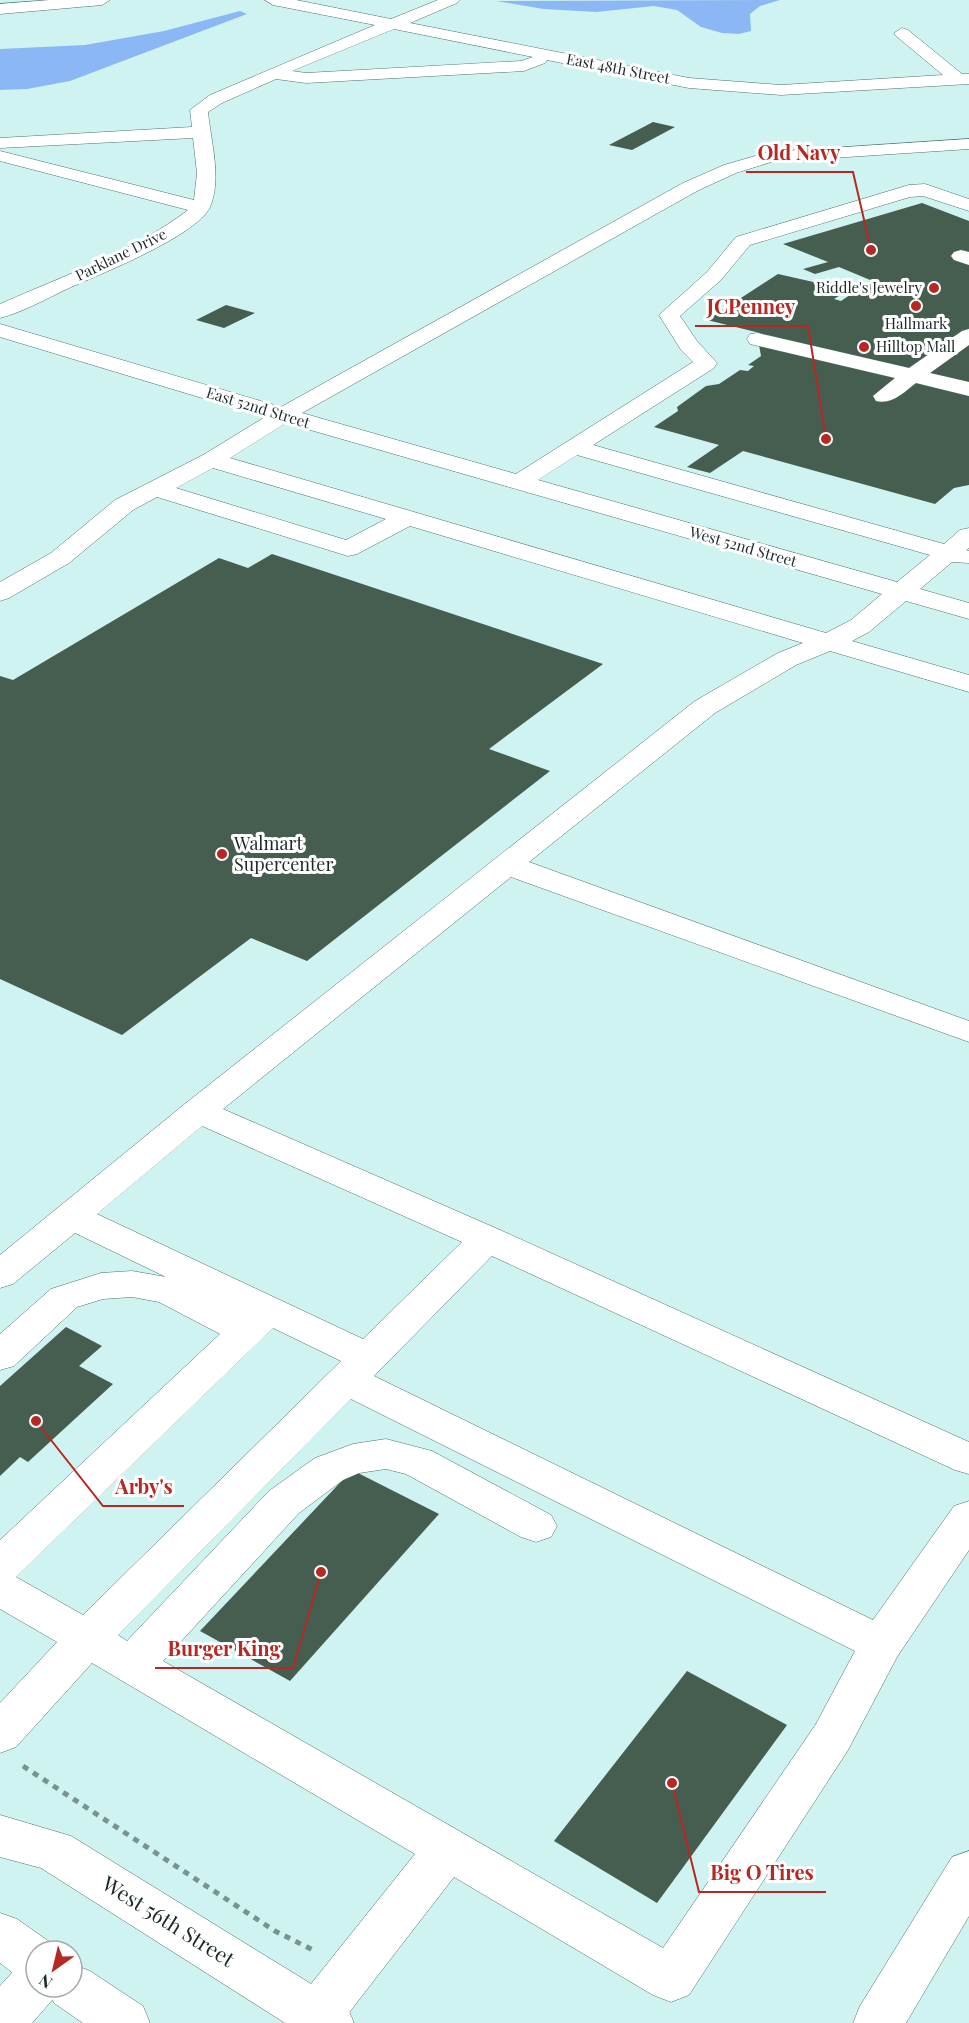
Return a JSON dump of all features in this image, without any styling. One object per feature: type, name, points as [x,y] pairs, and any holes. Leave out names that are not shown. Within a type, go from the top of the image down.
[{"type":"street","points":[[0,9],[102,0]]},
{"type":"street","name":"East 48th Street","points":[[273,0],[690,83],[781,90],[964,80]]},
{"type":"street","points":[[0,156],[200,207],[204,197],[206,173],[199,110],[216,99],[273,73],[452,0]]},
{"type":"street","points":[[902,33],[964,80]]},
{"type":"street","points":[[273,73],[306,78],[524,66],[548,55]]},
{"type":"street","points":[[0,143],[200,132]]},
{"type":"street","points":[[0,593],[60,558],[124,505],[210,460],[283,415],[680,193],[730,169],[769,157],[969,144]]},
{"type":"street","points":[[518,483],[706,363],[689,345],[669,315],[714,276],[743,240],[909,191],[925,190],[969,205]]},
{"type":"street","name":"Parklane Drive","points":[[0,312],[147,245],[176,228],[200,207]]},
{"type":"street","name":"East 52nd Street","points":[[0,330],[518,483]]},
{"type":"street","points":[[884,396],[969,336]]},
{"type":"street","points":[[758,339],[969,389]]},
{"type":"street","points":[[574,447],[959,556]]},
{"type":"street","points":[[210,460],[969,684]]},
{"type":"street","name":"West 52nd Street","points":[[518,483],[969,610]]},
{"type":"street","points":[[155,489],[348,549],[407,518]]},
{"type":"street","points":[[0,1275],[198,1111],[705,707],[787,659],[830,642],[860,626],[901,591],[959,556],[969,535]]},
{"type":"street","points":[[508,865],[969,1032]]},
{"type":"street","points":[[198,1111],[487,1239],[969,1459]]},
{"type":"street","points":[[71,1216],[258,1321],[357,1368],[881,1644]]},
{"type":"street","points":[[10,1749],[87,1639],[487,1239]]},
{"type":"street","points":[[0,1356],[64,1298],[101,1286],[132,1284],[168,1290],[258,1321]]},
{"type":"street","points":[[0,1566],[258,1321]]},
{"type":"street","points":[[132,1665],[284,1502],[329,1470],[353,1459],[386,1454],[418,1462],[536,1526]]},
{"type":"street","points":[[0,1588],[671,1979],[832,1737],[881,1644],[969,1517]]},
{"type":"street","name":"West 56th Street","points":[[0,1836],[54,1851],[323,2019]]},
{"type":"street","points":[[323,2019],[352,1970],[447,1849]]},
{"type":"street","points":[[878,2023],[969,1872]]},
{"type":"street","points":[[0,1935],[24,1953]]},
{"type":"street","points":[[84,1995],[125,2023]]},
{"type":"street","points":[[0,2023],[24,1996]]},
{"type":"path","points":[[10,1749],[275,1931],[352,1970]]},
{"type":"water","points":[[780,0],[760,6],[750,14],[751,31],[739,34],[722,33],[701,27],[677,10],[654,6],[596,12],[544,9],[496,1]]},
{"type":"water","points":[[240,11],[247,14],[70,81],[27,89],[0,90],[0,49],[85,45],[164,31]]},
{"type":"building","points":[[653,122],[675,127],[632,150],[609,145]]},
{"type":"building","name":"Hilltop Mall","points":[[922,203],[969,221],[969,485],[954,488],[935,504],[743,451],[710,473],[687,467],[719,445],[654,427],[678,411],[677,407],[706,386],[719,384],[740,370],[748,371],[754,366],[748,365],[761,356],[758,339],[760,333],[707,320],[778,274],[831,286],[825,290],[842,294],[834,299],[841,301],[866,284],[875,282],[839,267],[815,274],[803,269],[828,262],[783,244]]},
{"type":"building","points":[[226,305],[255,313],[224,328],[196,320]]},
{"type":"building","name":"Walmart Supercenter","points":[[272,554],[603,664],[489,749],[550,771],[307,961],[251,938],[122,1035],[0,979],[0,676],[13,680],[219,558],[248,568]]},
{"type":"building","points":[[66,1327],[102,1346],[79,1366],[113,1384],[28,1462],[20,1457],[0,1476],[0,1386]]},
{"type":"building","points":[[352,1470],[439,1514],[290,1681],[200,1631]]},
{"type":"building","points":[[687,1671],[787,1725],[657,1903],[554,1841]]},
{"type":"place","name":"Old Navy","points":[[871,250]]},
{"type":"place","name":"Riddle's Jewelry","points":[[934,288]]},
{"type":"place","name":"Hallmark","points":[[916,306]]},
{"type":"place","name":"Hilltop Mall","points":[[864,347]]},
{"type":"place","name":"JCPenney","points":[[826,439]]},
{"type":"place","name":"Walmart Supercenter","points":[[222,854]]},
{"type":"place","name":"Arby's","points":[[36,1421]]},
{"type":"place","name":"Burger King","points":[[321,1572]]},
{"type":"place","name":"Big O Tires","points":[[672,1783]]}]
